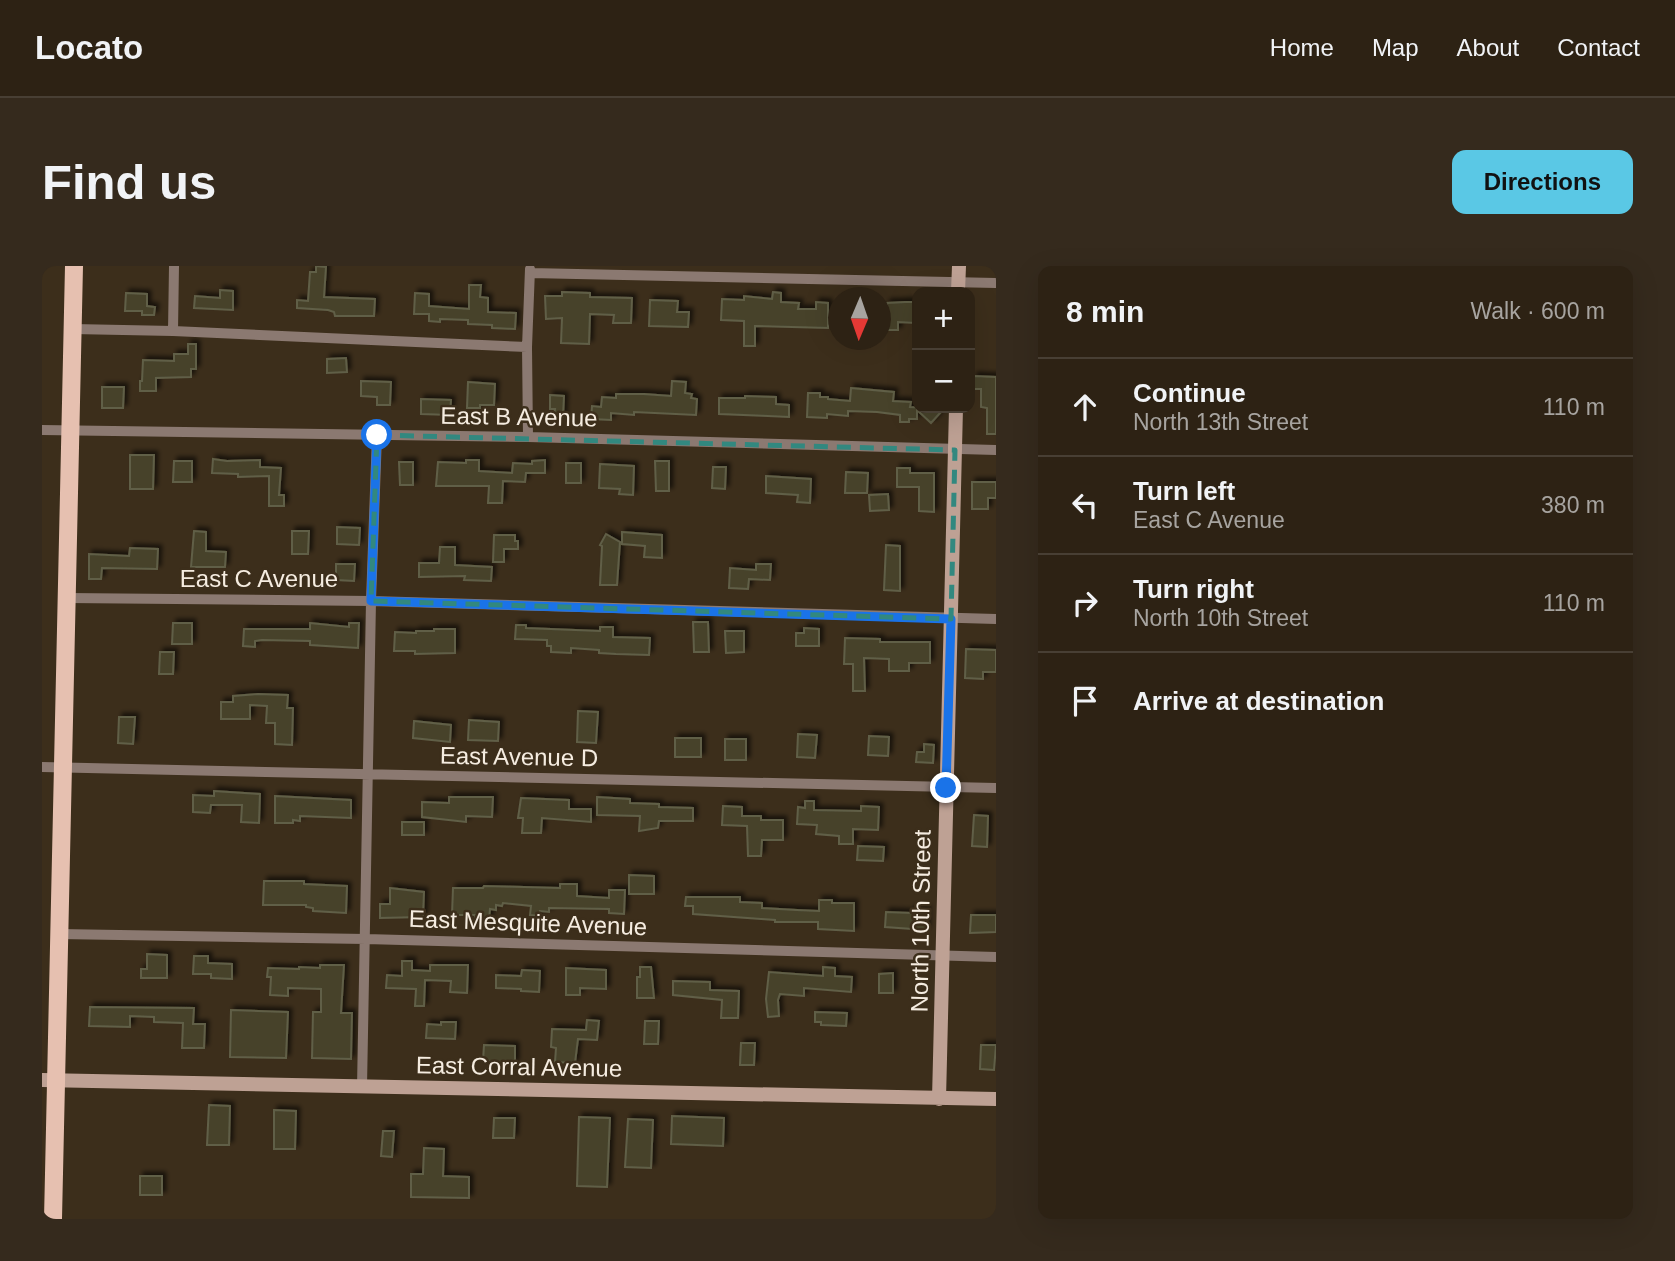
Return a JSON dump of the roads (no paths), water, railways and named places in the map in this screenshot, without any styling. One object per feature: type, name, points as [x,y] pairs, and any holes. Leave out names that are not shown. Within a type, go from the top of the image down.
[{"type":"main road","points":[[52,1219],[49,1080],[59,934],[74,266]]},
{"type":"main road","points":[[958,287],[959,266]]},
{"type":"main road","name":"North 10th Street","points":[[939,1099],[956,413]]},
{"type":"main road","name":"East Corral Avenue","points":[[49,1080],[996,1099]]},
{"type":"street","points":[[173,331],[174,266]]},
{"type":"street","points":[[528,437],[530,269],[958,287],[996,283]]},
{"type":"street","points":[[73,329],[527,347]]},
{"type":"street","name":"East B Avenue","points":[[42,429],[528,437],[996,450]]},
{"type":"street","points":[[362,1087],[371,601],[377,435]]},
{"type":"street","name":"East C Avenue","points":[[67,598],[371,601],[996,620]]},
{"type":"street","name":"East Avenue D","points":[[42,768],[996,788]]},
{"type":"street","name":"East Mesquite Avenue","points":[[59,934],[366,939],[996,957]]}]
